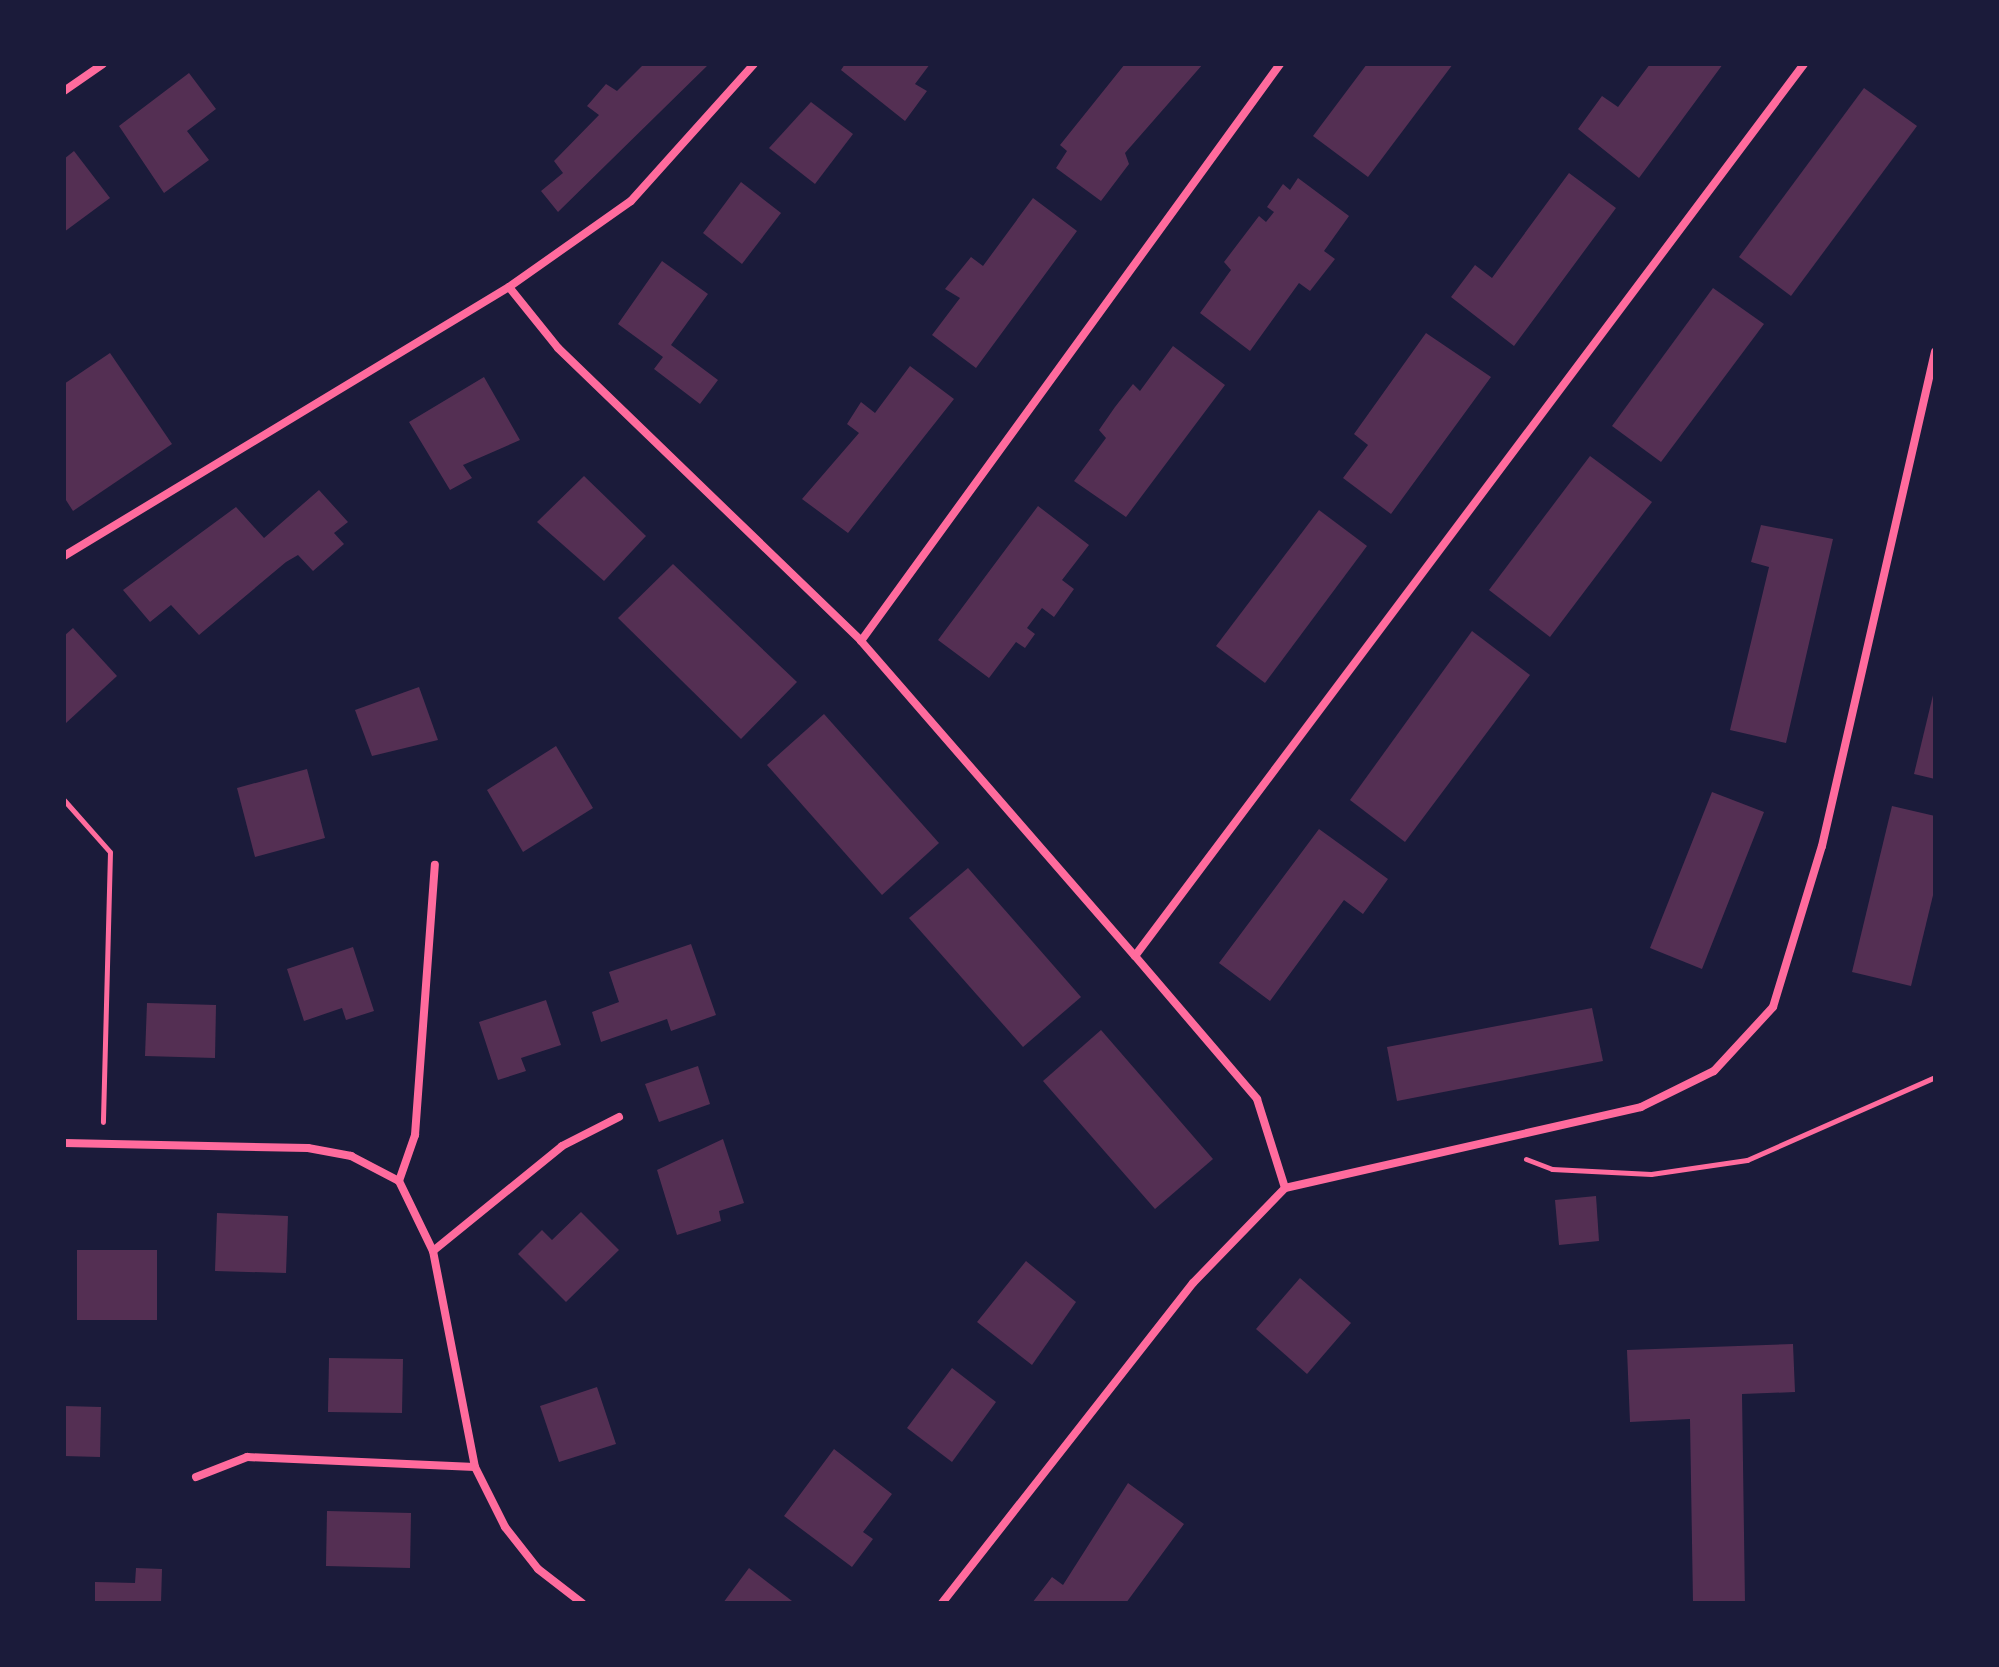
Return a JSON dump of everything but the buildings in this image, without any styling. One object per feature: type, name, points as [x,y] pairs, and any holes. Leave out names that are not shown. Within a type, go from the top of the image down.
[{"type":"street","points":[[64,91],[103,64]]},
{"type":"street","points":[[64,556],[509,287],[631,201],[754,64]]},
{"type":"street","points":[[861,641],[1280,64]]},
{"type":"street","points":[[1135,956],[1804,64]]},
{"type":"street","points":[[509,287],[558,348],[861,641],[1135,956],[1257,1099],[1285,1188]]},
{"type":"street","points":[[942,1603],[1193,1283],[1285,1188],[1641,1107],[1714,1071],[1773,1007],[1822,846],[1935,352]]},
{"type":"street","points":[[399,1181],[415,1135],[435,865]]},
{"type":"street","points":[[433,1251],[562,1146],[619,1117]]},
{"type":"street","points":[[64,1143],[308,1148],[351,1156],[399,1181],[433,1251],[475,1467],[505,1527],[538,1569],[582,1603]]},
{"type":"street","points":[[196,1477],[247,1457],[475,1467]]},
{"type":"path","points":[[64,800],[110,852],[102,1144]]},
{"type":"path","points":[[1507,1137],[1527,1161],[1552,1169],[1651,1174],[1747,1160],[1935,1077]]}]
